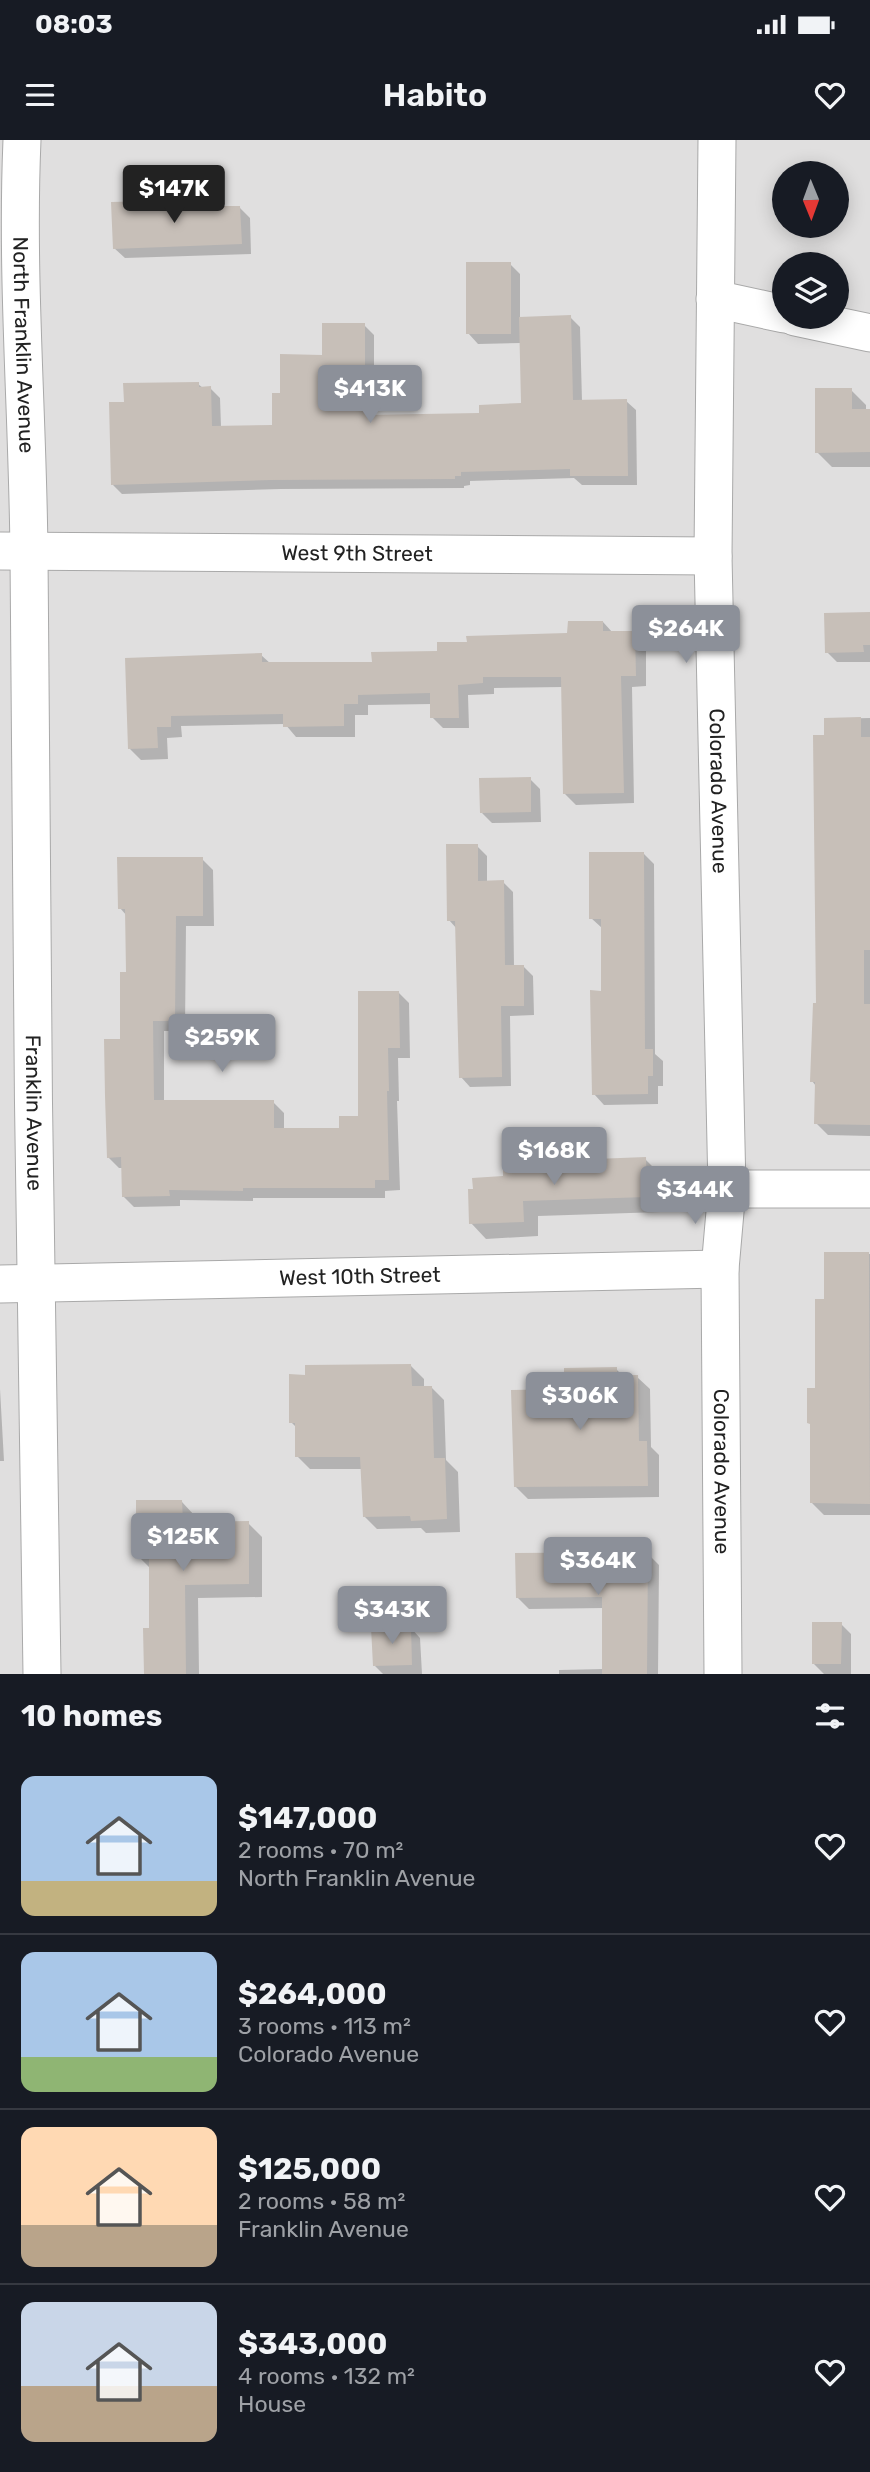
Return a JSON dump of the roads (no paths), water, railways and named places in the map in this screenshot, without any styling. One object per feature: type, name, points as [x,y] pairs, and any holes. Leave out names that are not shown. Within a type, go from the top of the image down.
[{"type":"street","name":"North Franklin Avenue","points":[[14,551],[22,140]]},
{"type":"street","name":"Colorado Avenue","points":[[717,140],[713,556],[727,1189],[720,1269],[723,1674]]},
{"type":"street","points":[[715,299],[772,311]]},
{"type":"street","points":[[849,329],[870,333]]},
{"type":"street","name":"West 9th Street","points":[[14,551],[713,556]]},
{"type":"street","name":"Franklin Avenue","points":[[14,551],[17,1284],[42,1674]]},
{"type":"street","points":[[727,1189],[870,1189]]},
{"type":"street","name":"West 10th Street","points":[[17,1284],[720,1269]]}]
